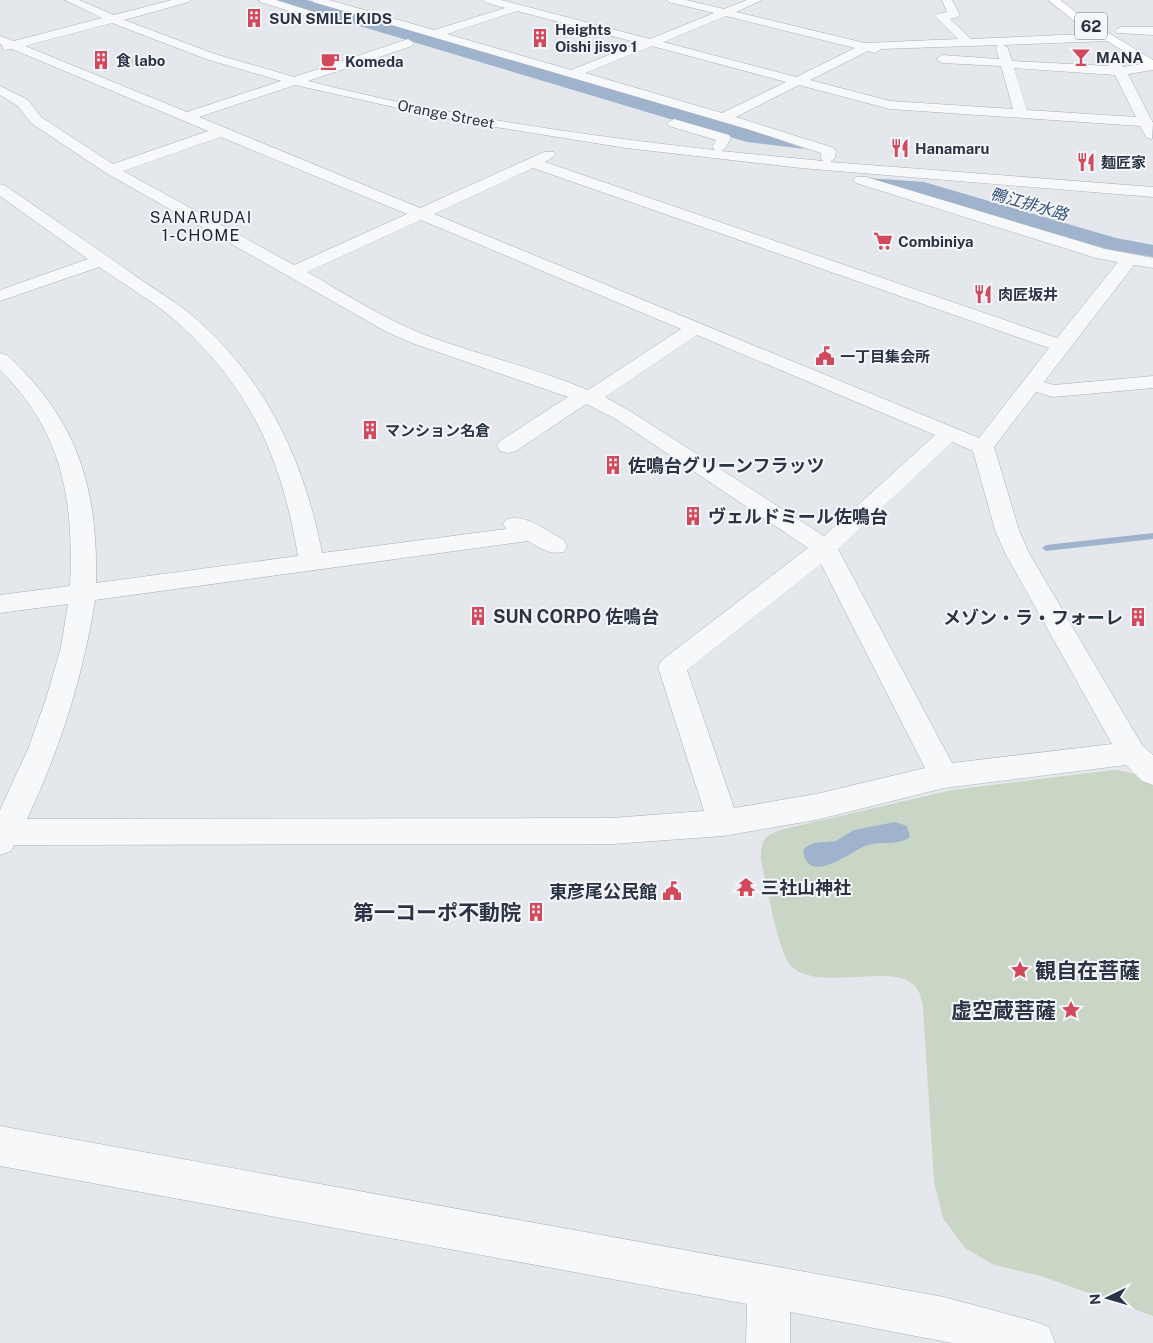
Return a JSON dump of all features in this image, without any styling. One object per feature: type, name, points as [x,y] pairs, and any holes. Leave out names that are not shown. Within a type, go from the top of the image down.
[{"type":"main road","name":"62","points":[[1053,0],[1153,65]]},
{"type":"main road","name":"62","points":[[1106,22],[1153,51]]},
{"type":"street","name":"Orange Street","points":[[70,0],[112,19],[198,52],[295,81],[431,112],[581,138],[715,155],[832,163]]},
{"type":"street","name":"Orange Street","points":[[93,0],[213,47],[310,76],[412,99],[505,117],[719,147],[797,155],[832,163]]},
{"type":"street","points":[[4,45],[185,0]]},
{"type":"street","points":[[264,0],[345,24]]},
{"type":"street","points":[[317,0],[723,118],[829,151],[832,163],[871,184],[1102,254],[1153,263]]},
{"type":"street","points":[[488,0],[890,105],[1145,122]]},
{"type":"street","points":[[435,34],[538,0]]},
{"type":"street","points":[[672,0],[910,57]]},
{"type":"street","points":[[572,74],[757,0]]},
{"type":"street","points":[[947,0],[954,15],[941,16],[969,42]]},
{"type":"street","points":[[1124,34],[1153,31]]},
{"type":"street","points":[[841,40],[858,32]]},
{"type":"street","points":[[1124,34],[1153,56]]},
{"type":"street","points":[[723,118],[868,46],[1108,37]]},
{"type":"street","points":[[187,117],[310,76],[413,45],[390,38]]},
{"type":"street","points":[[996,42],[1001,46],[1021,114]]},
{"type":"street","points":[[4,45],[187,117],[983,447]]},
{"type":"street","points":[[1130,51],[1110,55],[1153,136]]},
{"type":"street","points":[[928,58],[1120,71],[1153,65]]},
{"type":"street","points":[[0,90],[23,103],[36,120],[111,170],[406,334],[555,384],[623,415],[825,548],[944,776]]},
{"type":"street","points":[[657,118],[724,138],[719,147]]},
{"type":"street","points":[[111,170],[220,132]]},
{"type":"street","points":[[294,272],[575,144],[581,138]]},
{"type":"street","points":[[533,163],[1061,346]]},
{"type":"street","points":[[832,163],[1153,183]]},
{"type":"street","points":[[832,163],[1153,192]]},
{"type":"street","points":[[0,189],[182,317],[218,350],[249,389],[267,418],[286,460],[306,528],[311,562]]},
{"type":"street","points":[[983,447],[1129,259]]},
{"type":"street","points":[[0,296],[102,260]]},
{"type":"street","points":[[508,446],[695,328]]},
{"type":"street","points":[[0,359],[34,395],[50,417],[63,442],[73,469],[80,499],[84,532],[85,568],[73,651],[61,698],[42,751],[3,837],[612,831],[723,823],[816,807],[944,776],[1144,762],[1017,553],[1007,530],[983,447]]},
{"type":"street","points":[[1031,384],[1053,391],[1153,382]]},
{"type":"street","points":[[723,823],[672,667],[825,548],[949,433]]},
{"type":"street","points":[[502,518],[555,546]]},
{"type":"street","points":[[0,604],[531,533]]},
{"type":"street","points":[[0,1146],[944,1319],[1033,1343]]},
{"type":"street","points":[[768,1343],[770,1286]]},
{"type":"green space","points":[[128,56],[157,57],[156,66],[141,69],[119,61]]},
{"type":"green space","points":[[1113,770],[1134,774],[1153,786],[1153,1316],[1041,1276],[994,1265],[965,1248],[943,1218],[934,1182],[923,1007],[919,992],[910,982],[896,977],[821,977],[804,974],[791,966],[786,959],[777,932],[761,860],[761,848],[764,840],[769,835],[780,830],[952,790]]},
{"type":"water","points":[[273,0],[307,0],[747,128],[805,149],[747,142]]},
{"type":"water","points":[[868,178],[924,182],[1116,238],[1153,245],[1153,257],[1107,249]]},
{"type":"water","points":[[895,822],[907,826],[910,837],[895,842],[868,845],[822,866],[814,866],[807,862],[803,851],[814,843],[836,841],[854,830]]},
{"type":"waterway","points":[[1046,548],[1153,536]]},
{"type":"place","name":"SUN SMILE KIDS","points":[[254,18]]},
{"type":"place","name":"Heights Oishi jisyo 1","points":[[540,38]]},
{"type":"place","name":"MANA","points":[[1081,57]]},
{"type":"place","name":"食 labo","points":[[101,60]]},
{"type":"place","name":"Komeda","points":[[330,61]]},
{"type":"place","name":"Hanamaru","points":[[900,148]]},
{"type":"place","name":"麺匠家","points":[[1086,162]]},
{"type":"place","name":"Combiniya","points":[[883,241]]},
{"type":"place","name":"肉匠坂井","points":[[983,294]]},
{"type":"place","name":"一丁目集会所","points":[[825,356]]},
{"type":"place","name":"マンション名倉","points":[[370,430]]},
{"type":"place","name":"佐鳴台グリーンフラッツ","points":[[613,465]]},
{"type":"place","name":"ヴェルドミール佐鳴台","points":[[693,516]]},
{"type":"place","name":"SUN CORPO 佐鳴台","points":[[478,616]]},
{"type":"place","name":"メゾン・ラ・フォーレ","points":[[1138,617]]},
{"type":"place","name":"三社山神社","points":[[746,887]]},
{"type":"place","name":"東彦尾公民館","points":[[672,891]]},
{"type":"place","name":"第一コーポ不動院","points":[[536,912]]},
{"type":"place","name":"観自在菩薩","points":[[1020,970]]},
{"type":"place","name":"虚空蔵菩薩","points":[[1071,1010]]},
{"type":"district","name":"SANARUDAI 1-CHOME","points":[[201,226]]},
{"type":"water label","name":"鴨江排水路","points":[[1029,204]]}]
